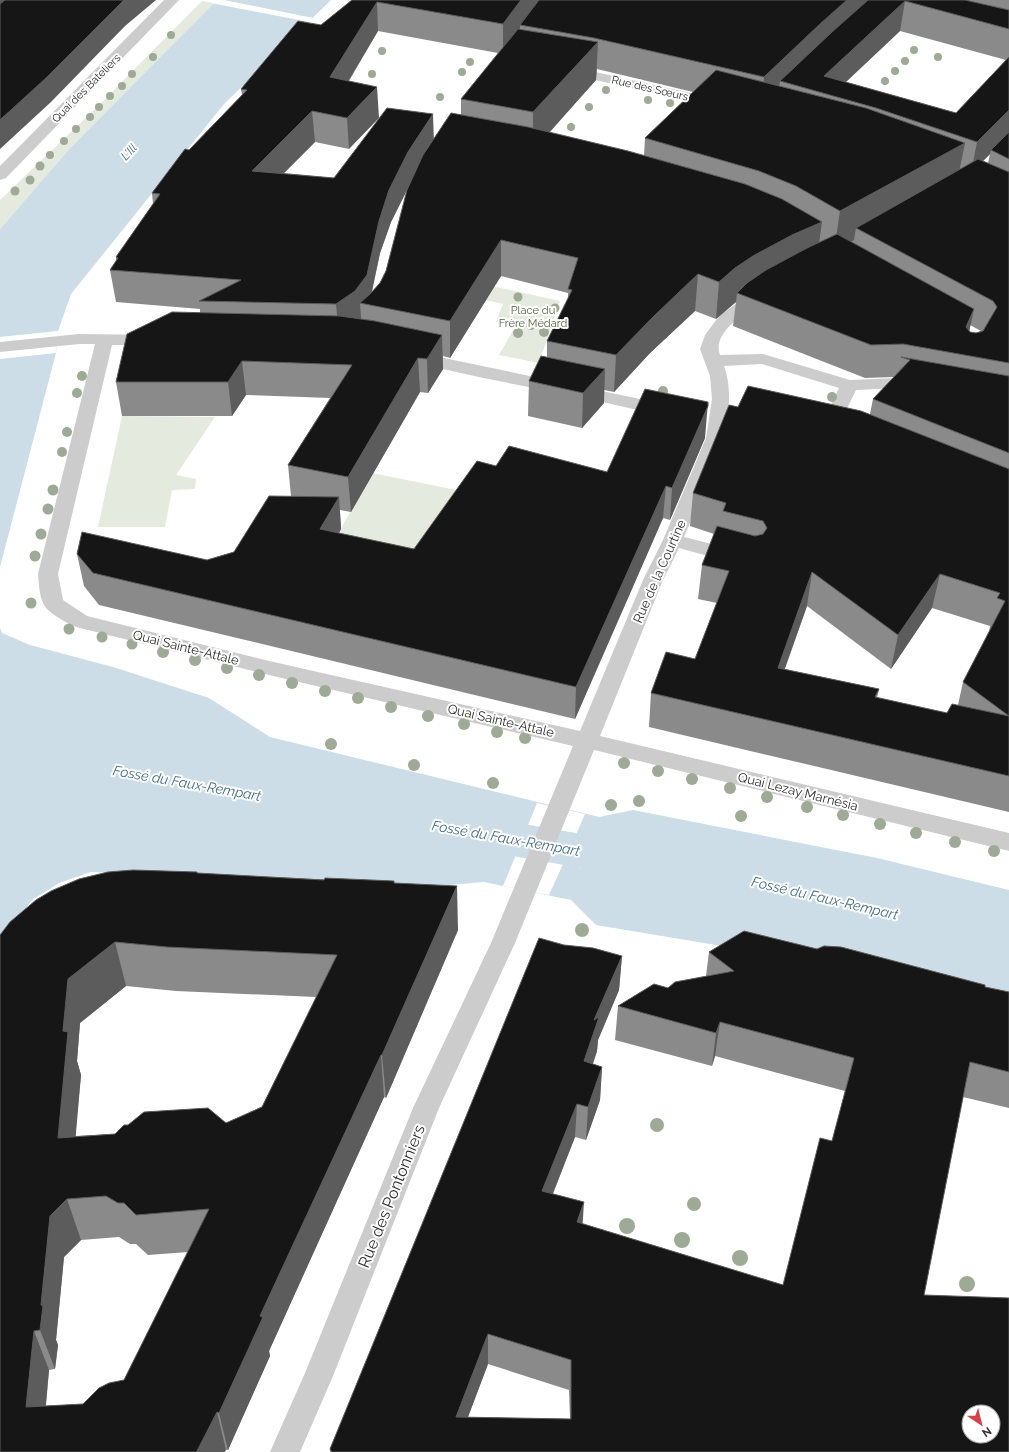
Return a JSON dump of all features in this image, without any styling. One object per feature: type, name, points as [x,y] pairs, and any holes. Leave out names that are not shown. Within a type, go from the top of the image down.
[{"type":"street","name":"Quai des Bateliers","points":[[0,175],[172,0]]},
{"type":"street","name":"Rue des Sœurs","points":[[554,67],[734,107]]},
{"type":"street","points":[[643,103],[654,88]]},
{"type":"street","name":"Rue de la Courtine","points":[[503,943],[654,580],[673,540],[714,438],[720,401],[719,376],[709,349],[714,335],[726,319],[773,287]]},
{"type":"street","points":[[0,347],[78,339],[172,340]]},
{"type":"street","name":"Quai Sainte-Attale","points":[[105,340],[100,354],[48,574],[53,603],[80,621],[583,749]]},
{"type":"street","points":[[400,353],[534,383],[640,404],[669,406],[683,404]]},
{"type":"street","points":[[713,361],[763,359],[849,385],[897,383],[934,390]]},
{"type":"street","points":[[847,433],[821,425],[849,385]]},
{"type":"street","points":[[673,540],[751,561]]},
{"type":"street","name":"Quai Lezay Marnésia","points":[[583,749],[1009,842]]},
{"type":"street","name":"Rue des Pontonniers","points":[[285,1452],[318,1376],[426,1108],[503,943]]},
{"type":"green space","points":[[202,1],[214,3],[71,147],[0,229],[0,200],[97,107]]},
{"type":"green space","name":"Place du Frère Médard","points":[[483,284],[560,301],[539,363],[499,355],[515,327],[496,322],[503,304],[476,298]]},
{"type":"green space","points":[[122,416],[215,417],[176,475],[196,479],[195,489],[172,490],[165,527],[98,527]]},
{"type":"green space","points":[[372,473],[476,494],[440,545],[323,561]]},
{"type":"water","name":"L'Ill","points":[[217,0],[331,0],[224,104],[71,294],[58,331],[56,353],[0,567],[0,229],[71,147]]},
{"type":"water","points":[[0,628],[2,633],[30,645],[113,667],[209,698],[270,737],[599,817],[633,810],[877,858],[1009,890],[1009,994],[596,925],[571,900],[484,882],[426,887],[91,872],[59,883],[32,900],[0,943]],"holes":[[[518,832],[590,848],[598,859],[595,863],[582,868],[509,850],[503,841],[506,836]]]},
{"type":"pier","points":[[214,0],[224,0],[313,18],[309,22],[211,3]]},
{"type":"pier","points":[[58,331],[56,353],[0,359],[0,337]]},
{"type":"pier","points":[[537,803],[585,814],[571,846],[524,835]]},
{"type":"pier","points":[[518,850],[564,862],[549,895],[503,886]]},
{"type":"building","points":[[5,0],[124,0],[46,78],[0,120],[0,4]]},
{"type":"building","points":[[352,0],[521,0],[503,24],[377,2],[330,77],[377,87],[347,118],[312,111],[252,171],[334,178],[387,108],[433,114],[408,152],[389,190],[379,221],[367,275],[355,291],[336,304],[199,301],[241,280],[110,270],[118,258],[116,257],[160,194],[152,193],[185,149],[189,150],[247,90],[241,89],[298,21],[321,25]]},
{"type":"building","points":[[539,0],[847,0],[764,77],[594,38],[520,25]]},
{"type":"building","points":[[868,0],[965,0],[1009,10],[1009,29],[905,1],[824,76],[956,113],[1009,57],[1009,110],[977,142],[876,108],[780,81]]},
{"type":"building","points":[[518,29],[598,42],[533,112],[461,99]]},
{"type":"building","points":[[716,70],[866,108],[965,143],[840,211],[796,186],[759,171],[645,138]]},
{"type":"building","points":[[451,113],[528,127],[628,151],[745,184],[782,199],[822,222],[792,235],[753,256],[735,268],[719,282],[698,274],[616,355],[547,341],[572,290],[568,289],[578,258],[501,240],[450,321],[360,303],[380,283],[386,271],[407,190],[423,155]]},
{"type":"building","points":[[1009,132],[1009,159],[991,150]]},
{"type":"building","points":[[978,159],[1009,172],[1009,363],[903,344],[871,345],[737,293],[747,283],[766,270],[837,234],[974,309],[966,327],[970,332],[976,333],[983,331],[997,307],[993,301],[856,228]]},
{"type":"building","points":[[172,312],[340,316],[375,321],[442,335],[427,359],[418,358],[348,477],[288,465],[352,365],[242,361],[228,382],[116,382],[127,334]]},
{"type":"building","points":[[541,356],[605,369],[583,393],[529,381]]},
{"type":"building","points":[[901,357],[1009,376],[1009,453],[873,399],[910,360]]},
{"type":"building","points":[[748,386],[861,411],[1009,469],[1009,716],[1009,776],[651,693],[666,652],[695,659],[729,571],[702,565],[717,526],[755,536],[763,534],[767,528],[763,521],[723,511],[726,503],[693,493],[729,405],[738,407]],"holes":[[[812,572],[898,635],[940,574],[1000,593],[997,598],[1005,601],[963,682],[1009,716],[952,704],[947,713],[875,697],[879,689],[778,668]]]},
{"type":"building","points":[[645,389],[708,402],[708,406],[672,488],[666,486],[576,687],[93,573],[77,554],[82,532],[207,560],[234,552],[269,496],[339,497],[320,529],[414,549],[477,461],[496,466],[509,446],[607,472]]},
{"type":"building","points":[[133,870],[197,872],[324,880],[325,878],[394,881],[394,883],[457,886],[382,1055],[260,1316],[263,1317],[219,1413],[217,1412],[197,1451],[0,1452],[0,935],[10,922],[36,900],[51,891],[79,879],[108,872]],"holes":[[[115,942],[167,947],[337,955],[262,1107],[226,1123],[208,1108],[144,1112],[128,1125],[124,1125],[115,1134],[58,1138],[68,1032],[63,1031],[68,979]],[[106,1196],[118,1203],[124,1203],[136,1215],[209,1209],[124,1380],[109,1383],[99,1388],[83,1404],[26,1407],[34,1331],[40,1330],[50,1216],[67,1199]]]},
{"type":"building","points":[[744,931],[817,949],[824,946],[841,947],[985,985],[985,987],[1009,992],[1009,1072],[970,1062],[924,1295],[1009,1298],[1009,1452],[332,1452],[330,1449],[539,938],[564,945],[593,948],[622,956],[594,1020],[599,1017],[584,1061],[602,1067],[588,1107],[577,1104],[542,1191],[584,1202],[577,1222],[783,1285],[820,1138],[832,1141],[854,1058],[720,1022],[716,1033],[618,1006],[654,984],[668,988],[675,982],[734,971],[709,952]],"holes":[[[488,1334],[571,1360],[571,1419],[456,1417]]]},
{"type":"waterway","name":"Fossé du Faux-Rempart","points":[[448,828],[651,863]]}]
